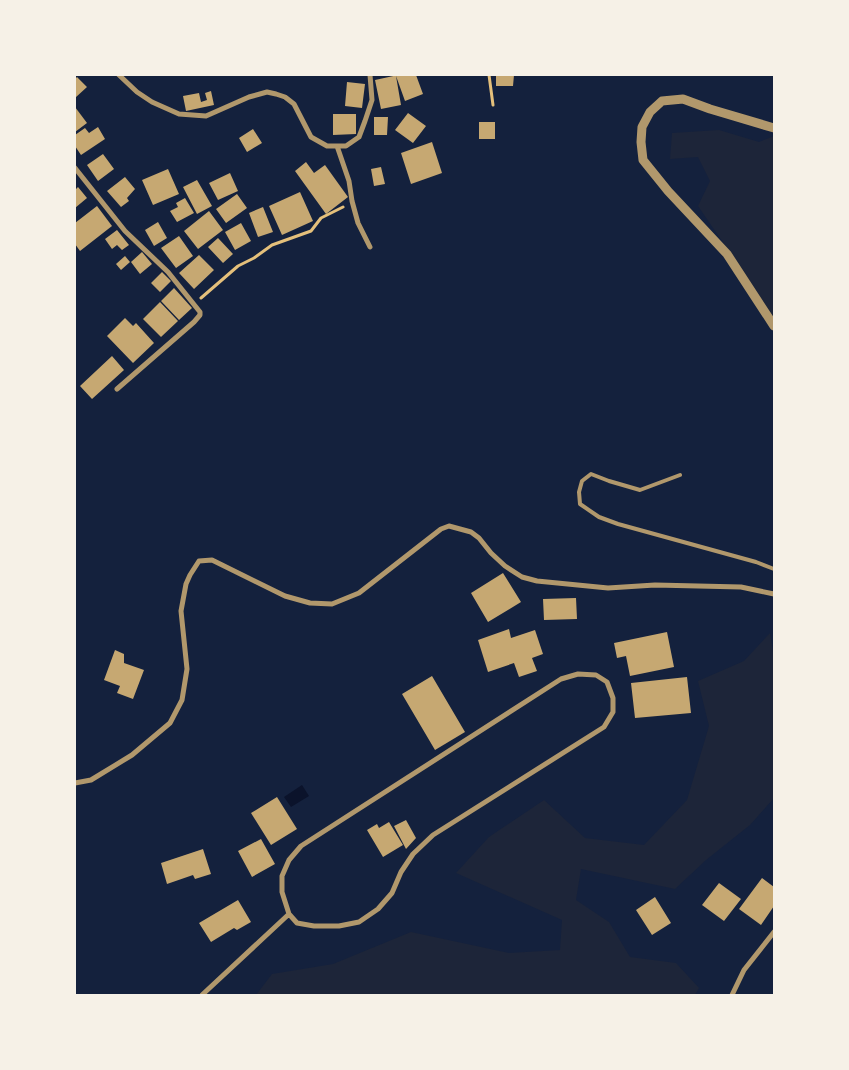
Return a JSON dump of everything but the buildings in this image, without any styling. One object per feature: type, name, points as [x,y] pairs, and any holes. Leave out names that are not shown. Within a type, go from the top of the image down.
[{"type":"street","points":[[119,75],[137,92],[152,102],[179,114],[206,116],[249,96],[268,92],[285,97],[294,104],[310,138],[327,146],[346,146],[359,137],[372,100],[370,75]]},
{"type":"street","points":[[774,128],[710,109],[683,98],[662,100],[650,112],[642,127],[641,142],[643,160],[668,191],[727,254],[774,326]]},
{"type":"street","points":[[337,146],[349,181],[358,223],[370,247]]},
{"type":"street","points":[[75,168],[125,231],[168,272],[200,312],[200,315],[194,322],[117,388]]},
{"type":"street","points":[[75,783],[91,780],[132,755],[170,723],[182,700],[187,669],[181,611],[190,575],[199,561],[212,560],[286,596],[310,603],[332,604],[359,594],[441,529],[449,526],[472,532],[480,538],[491,553],[505,566],[522,577],[537,581],[608,588],[655,585],[741,587],[774,594]]},
{"type":"street","points":[[578,674],[596,675],[607,682],[613,698],[613,712],[604,727],[433,835],[413,854],[401,872],[392,893],[378,909],[360,922],[339,926],[314,926],[298,923],[289,914],[282,892],[282,876],[289,860],[300,846],[561,679],[578,674]]},
{"type":"street","points":[[202,995],[289,914]]},
{"type":"street","points":[[732,995],[744,970],[774,932]]},
{"type":"lane","points":[[680,475],[640,490],[591,474],[582,481],[579,492],[580,504],[599,517],[618,524],[756,562],[774,570]]},
{"type":"path","points":[[489,75],[493,105]]},
{"type":"path","points":[[193,302],[206,295],[238,266],[272,245],[311,231],[321,218],[352,201]]},
{"type":"shaded area","points":[[719,130],[759,142],[774,136],[774,325],[759,295],[698,206],[710,181],[698,157],[670,159],[672,133]]},
{"type":"shaded area","points":[[770,633],[774,658],[774,798],[750,825],[706,860],[675,889],[581,869],[576,900],[609,922],[630,957],[676,963],[699,988],[695,995],[256,995],[272,974],[333,964],[411,932],[509,953],[560,950],[562,920],[456,873],[489,837],[544,800],[585,838],[644,845],[687,800],[709,726],[698,681],[744,661]]},
{"type":"shaded area","points":[[302,785],[309,796],[291,807],[284,797]]}]
